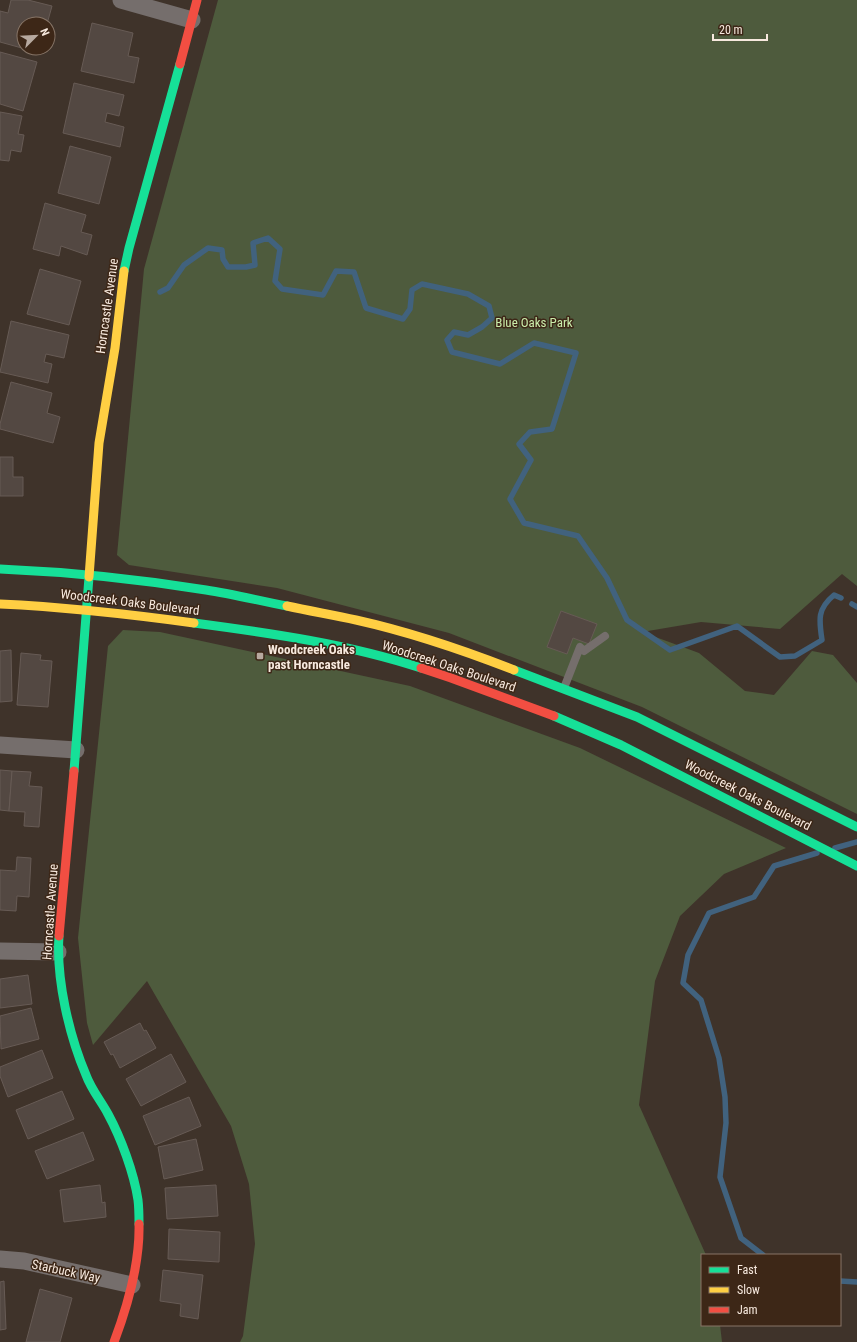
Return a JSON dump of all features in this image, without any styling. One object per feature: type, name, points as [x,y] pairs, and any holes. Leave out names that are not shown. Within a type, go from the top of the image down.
[{"type":"main road","name":"Horncastle Avenue","points":[[114,1342],[125,1314],[137,1259],[139,1230],[138,1200],[127,1157],[109,1115],[86,1076],[70,1029],[58,952],[76,750],[99,443],[115,348],[122,282],[129,248],[197,0]]},
{"type":"main road","name":"Woodcreek Oaks Boulevard","points":[[0,569],[48,571],[123,578],[207,590],[356,620],[419,636],[564,688],[637,718],[857,827]]},
{"type":"main road","name":"Woodcreek Oaks Boulevard","points":[[0,604],[47,605],[275,634],[347,649],[411,665],[495,694],[621,745],[768,819],[857,866]]},
{"type":"street","points":[[121,0],[192,20]]},
{"type":"street","points":[[0,745],[76,750]]},
{"type":"street","points":[[0,951],[58,952]]},
{"type":"street","name":"Starbuck Way","points":[[0,1259],[24,1261],[132,1285]]},
{"type":"lane","points":[[564,688],[580,647],[584,652],[605,636]]},
{"type":"green space","name":"Blue Oaks Park","points":[[218,0],[857,0],[857,586],[842,574],[780,629],[701,622],[642,632],[699,653],[745,691],[774,695],[812,651],[833,655],[857,683],[857,814],[642,707],[449,633],[277,588],[129,565],[117,555],[144,269]]},
{"type":"green space","points":[[123,630],[160,632],[410,686],[580,748],[786,848],[724,874],[680,916],[655,981],[639,1105],[706,1254],[701,1254],[701,1326],[720,1326],[722,1342],[240,1342],[243,1336],[255,1244],[249,1184],[231,1126],[147,981],[93,1045],[87,1023],[78,938],[108,646]]},
{"type":"building","points":[[11,0],[28,0],[52,6],[49,16],[16,16],[16,46],[0,42],[0,11],[8,13]]},
{"type":"building","points":[[92,23],[133,33],[128,56],[139,58],[134,83],[81,71]]},
{"type":"building","points":[[0,52],[37,62],[23,111],[0,104]]},
{"type":"building","points":[[74,83],[124,95],[119,116],[107,113],[105,122],[124,127],[120,147],[63,133]]},
{"type":"building","points":[[0,112],[22,116],[18,134],[24,135],[21,152],[11,150],[9,161],[0,160]]},
{"type":"building","points":[[70,146],[111,157],[99,204],[58,193]]},
{"type":"building","points":[[45,203],[86,215],[81,232],[92,235],[87,255],[61,246],[59,256],[33,249]]},
{"type":"building","points":[[40,269],[81,281],[69,325],[27,314]]},
{"type":"building","points":[[11,321],[69,335],[64,358],[46,354],[44,362],[52,364],[48,383],[0,372]]},
{"type":"building","points":[[11,382],[52,393],[47,413],[60,417],[53,443],[0,429]]},
{"type":"building","points":[[0,457],[13,457],[13,477],[23,477],[23,496],[0,496]]},
{"type":"building","points":[[561,611],[597,624],[589,644],[573,638],[567,654],[547,647]]},
{"type":"building","points":[[11,650],[12,701],[0,702],[0,651]]},
{"type":"building","points":[[21,653],[41,655],[40,660],[52,661],[48,707],[17,705]]},
{"type":"building","points":[[0,770],[12,771],[9,811],[0,810]]},
{"type":"building","points":[[12,771],[31,772],[29,786],[42,787],[39,827],[24,826],[25,812],[9,811]]},
{"type":"building","points":[[17,857],[31,858],[29,897],[17,896],[16,911],[0,910],[0,870],[16,871]]},
{"type":"building","points":[[28,975],[32,1004],[0,1008],[0,979]]},
{"type":"building","points":[[31,1008],[39,1039],[1,1049],[0,1016]]},
{"type":"building","points":[[140,1023],[144,1031],[146,1030],[156,1048],[120,1068],[113,1054],[111,1055],[104,1042]]},
{"type":"building","points":[[42,1050],[53,1078],[8,1097],[0,1076],[0,1067]]},
{"type":"building","points":[[171,1054],[186,1082],[141,1106],[126,1079]]},
{"type":"building","points":[[62,1091],[74,1119],[28,1139],[16,1110]]},
{"type":"building","points":[[189,1097],[201,1126],[155,1145],[143,1116]]},
{"type":"building","points":[[83,1132],[94,1160],[47,1179],[35,1151]]},
{"type":"building","points":[[196,1139],[203,1170],[164,1179],[158,1147]]},
{"type":"building","points":[[100,1185],[102,1203],[105,1202],[106,1217],[64,1222],[60,1190]]},
{"type":"building","points":[[216,1185],[218,1216],[167,1219],[165,1188]]},
{"type":"building","points":[[169,1229],[220,1232],[219,1262],[168,1259]]},
{"type":"building","points":[[163,1270],[203,1275],[198,1319],[180,1316],[181,1304],[160,1301]]},
{"type":"building","points":[[4,1281],[6,1329],[0,1330],[0,1282]]},
{"type":"building","points":[[40,1289],[72,1298],[60,1342],[26,1342]]},
{"type":"waterway","points":[[160,292],[168,288],[184,265],[208,248],[222,250],[223,259],[228,267],[246,267],[255,265],[253,243],[268,238],[280,249],[275,281],[282,289],[323,295],[336,271],[354,272],[366,308],[403,319],[410,309],[412,290],[422,284],[468,294],[489,306],[492,318],[482,327],[468,335],[454,332],[447,340],[452,352],[500,364],[534,343],[576,353],[552,429],[530,432],[519,444],[531,460],[510,499],[524,523],[578,536],[607,578],[627,620],[670,650],[737,626],[780,657],[795,656],[822,640],[820,626],[820,615],[822,610],[828,600],[834,595],[841,598]]},
{"type":"waterway","points":[[852,604],[857,607]]},
{"type":"waterway","points":[[835,848],[857,842]]},
{"type":"waterway","points":[[762,1254],[741,1238],[720,1177],[726,1123],[725,1097],[719,1058],[701,1000],[683,983],[688,955],[709,913],[754,897],[774,866],[817,853]]},
{"type":"waterway","points":[[841,1281],[857,1282]]},
{"type":"traffic: fast","points":[[124,271],[180,64]]},
{"type":"traffic: fast","points":[[0,569],[78,574],[155,582],[287,606]]},
{"type":"traffic: fast","points":[[74,771],[89,577]]},
{"type":"traffic: fast","points":[[194,623],[309,640],[365,652],[421,668]]},
{"type":"traffic: fast","points":[[514,670],[637,717],[857,827]]},
{"type":"traffic: fast","points":[[554,716],[621,745],[857,866]]},
{"type":"traffic: fast","points":[[59,936],[62,988],[69,1025],[88,1080],[113,1123],[126,1156],[136,1190],[139,1224]]},
{"type":"traffic: slow","points":[[89,577],[99,443],[115,348],[124,271]]},
{"type":"traffic: slow","points":[[0,604],[97,611],[194,623]]},
{"type":"traffic: slow","points":[[287,606],[396,630],[475,655],[514,670]]},
{"type":"traffic: jam","points":[[180,64],[197,0]]},
{"type":"traffic: jam","points":[[421,668],[554,716]]},
{"type":"traffic: jam","points":[[59,936],[74,771]]},
{"type":"traffic: jam","points":[[114,1342],[124,1314],[132,1284],[139,1239],[139,1224]]},
{"type":"place","name":"Woodcreek Oaks past Horncastle","points":[[260,656]]}]
